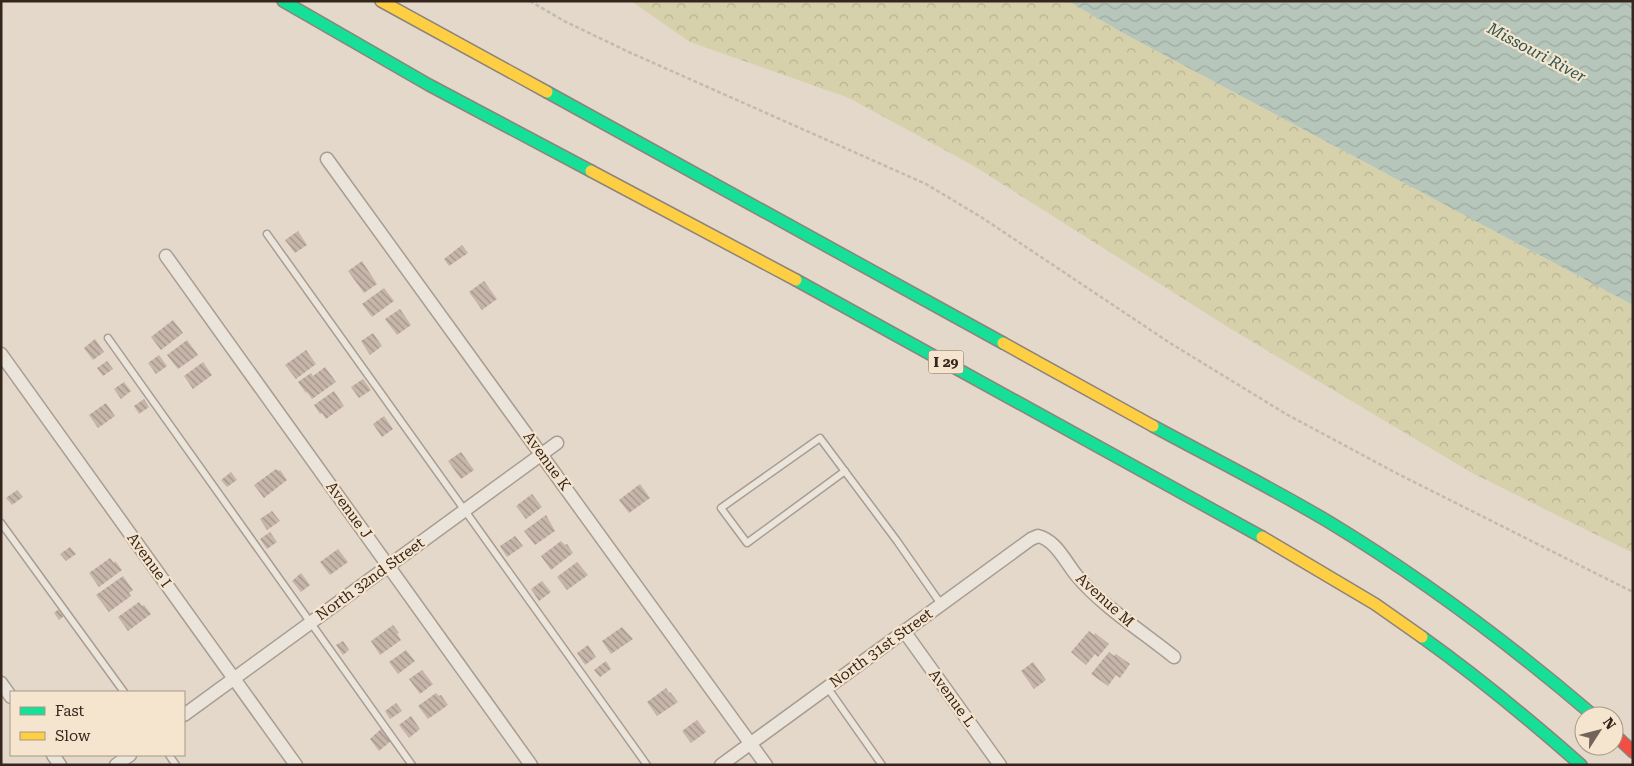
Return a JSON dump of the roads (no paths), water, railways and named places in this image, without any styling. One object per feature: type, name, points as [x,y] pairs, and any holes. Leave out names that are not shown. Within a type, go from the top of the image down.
[{"type":"highway","name":"I 29","points":[[283,1],[429,85],[838,303],[1302,559],[1375,604],[1461,665],[1520,712],[1581,765]]},
{"type":"highway","points":[[381,1],[1327,522],[1412,575],[1477,620],[1583,706]]},
{"type":"street","name":"Avenue K","points":[[327,159],[766,765]]},
{"type":"street","name":"Avenue J","points":[[166,256],[531,765]]},
{"type":"street","name":"Avenue I","points":[[1,354],[296,765]]},
{"type":"street","name":"North 32nd Street","points":[[185,714],[557,443]]},
{"type":"street","name":"North 31st Street","points":[[721,765],[1031,539],[1038,536],[1042,537]]},
{"type":"street","name":"Avenue M","points":[[1042,537],[1049,540],[1078,577],[1095,594],[1174,657]]},
{"type":"street","name":"Avenue L","points":[[904,631],[1000,765]]},
{"type":"street","points":[[1,683],[10,696]]},
{"type":"street","points":[[116,765],[129,756]]},
{"type":"lane","points":[[267,234],[647,765]]},
{"type":"lane","points":[[108,338],[412,765]]},
{"type":"lane","points":[[845,472],[747,543],[721,508],[820,438],[897,541],[941,604]]},
{"type":"lane","points":[[1,523],[123,691]]},
{"type":"lane","points":[[827,687],[882,765]]},
{"type":"water","name":"Missouri River","points":[[1068,1],[1633,1],[1633,305],[1123,33]]}]
